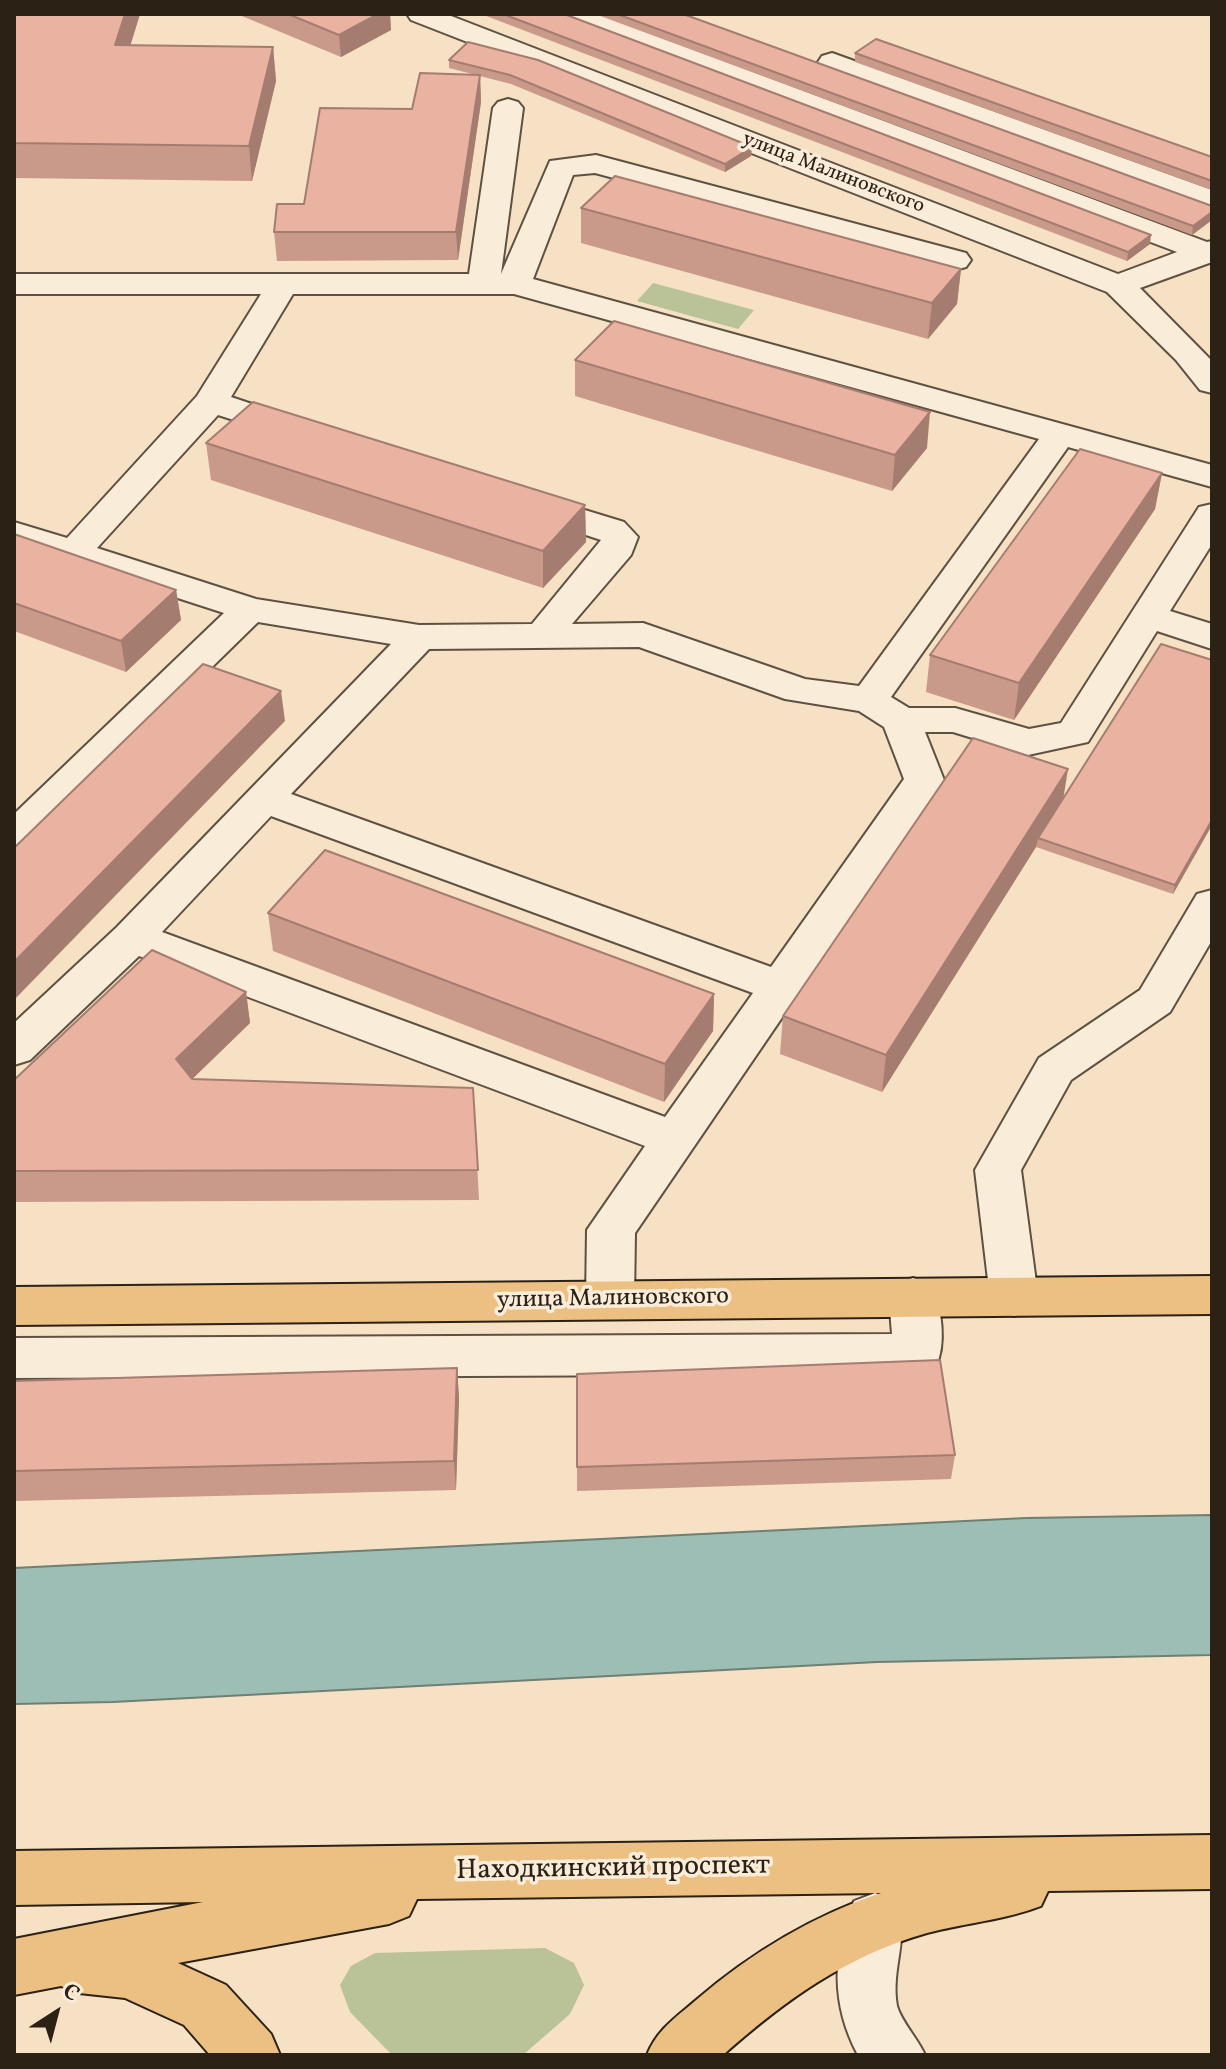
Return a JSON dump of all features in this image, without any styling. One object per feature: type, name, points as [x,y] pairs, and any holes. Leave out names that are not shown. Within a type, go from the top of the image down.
[{"type":"main road","name":"улица Малиновского","points":[[14,1306],[1212,1295]]},
{"type":"main road","name":"Находкинский проспект","points":[[14,1878],[1197,1862]]},
{"type":"main road","points":[[677,2055],[789,1964],[875,1920],[969,1895],[1197,1862]]},
{"type":"main road","points":[[25,1961],[336,1904],[589,1870]]},
{"type":"main road","points":[[25,1961],[129,1970],[205,2005],[250,2055]]},
{"type":"street","name":"улица Малиновского","points":[[421,14],[1118,285],[1200,353],[1212,383]]},
{"type":"street","points":[[572,14],[1210,251]]},
{"type":"street","points":[[832,62],[1212,201]]},
{"type":"street","points":[[500,284],[508,108]]},
{"type":"street","points":[[500,284],[561,167],[566,164],[596,164],[955,260]]},
{"type":"street","points":[[1118,285],[1210,251]]},
{"type":"street","points":[[14,284],[500,284],[1061,432],[1212,476]]},
{"type":"street","points":[[73,553],[211,402],[283,284]]},
{"type":"street","points":[[211,402],[329,440]]},
{"type":"street","points":[[885,710],[1061,432]]},
{"type":"street","points":[[492,492],[611,530],[620,537],[618,547],[543,635]]},
{"type":"street","points":[[14,533],[250,609],[419,637],[643,635],[799,690],[885,710],[955,720],[1028,742],[1074,733],[1212,515]]},
{"type":"street","points":[[14,837],[250,609]]},
{"type":"street","points":[[1149,616],[1212,637]]},
{"type":"street","points":[[14,1049],[132,937],[419,637]]},
{"type":"street","points":[[610,1300],[611,1230],[924,780],[885,710]]},
{"type":"street","points":[[264,799],[780,987]]},
{"type":"street","points":[[1014,1297],[998,1170],[1055,1069],[1155,1001],[1212,904]]},
{"type":"street","points":[[132,937],[675,1139]]},
{"type":"street","points":[[14,1358],[918,1354],[913,1297]]},
{"type":"street","points":[[875,1920],[863,1983],[878,2037],[895,2055]]},
{"type":"green space","points":[[653,283],[754,310],[738,329],[637,301]]},
{"type":"green space","points":[[545,1948],[574,1963],[584,1985],[570,2014],[523,2055],[392,2055],[350,2012],[340,1985],[351,1966],[375,1953]]},
{"type":"water","points":[[1212,1515],[1212,1655],[877,1662],[113,1702],[14,1704],[14,1568],[1026,1518]]},
{"type":"building","points":[[14,14],[125,14],[115,45],[273,47],[249,146],[14,143]]},
{"type":"building","points":[[288,14],[378,14],[339,35]]},
{"type":"building","points":[[503,14],[564,14],[1151,235],[1128,252]]},
{"type":"building","points":[[617,14],[683,14],[1212,206],[1212,212],[1193,226]]},
{"type":"building","points":[[876,39],[1212,157],[1212,181],[855,53]]},
{"type":"building","points":[[468,42],[538,60],[752,147],[725,164],[510,75],[449,60]]},
{"type":"building","points":[[420,73],[480,75],[456,232],[274,232],[277,204],[304,204],[320,108],[412,109]]},
{"type":"building","points":[[615,176],[961,269],[932,303],[581,208]]},
{"type":"building","points":[[614,321],[930,412],[895,455],[575,360]]},
{"type":"building","points":[[253,402],[585,505],[543,551],[206,443]]},
{"type":"building","points":[[1080,449],[1162,473],[1019,683],[930,655]]},
{"type":"building","points":[[14,534],[176,590],[121,641],[14,603]]},
{"type":"building","points":[[1161,644],[1212,660],[1212,820],[1175,885],[1038,838]]},
{"type":"building","points":[[203,664],[281,691],[14,962],[14,848]]},
{"type":"building","points":[[973,738],[1068,769],[886,1055],[783,1016]]},
{"type":"building","points":[[325,850],[714,994],[665,1064],[268,913]]},
{"type":"building","points":[[152,950],[246,992],[176,1059],[192,1079],[473,1088],[478,1170],[14,1171],[14,1080]]},
{"type":"building","points":[[940,1360],[955,1455],[577,1467],[577,1374]]},
{"type":"building","points":[[457,1368],[454,1461],[14,1471],[14,1381]]}]
